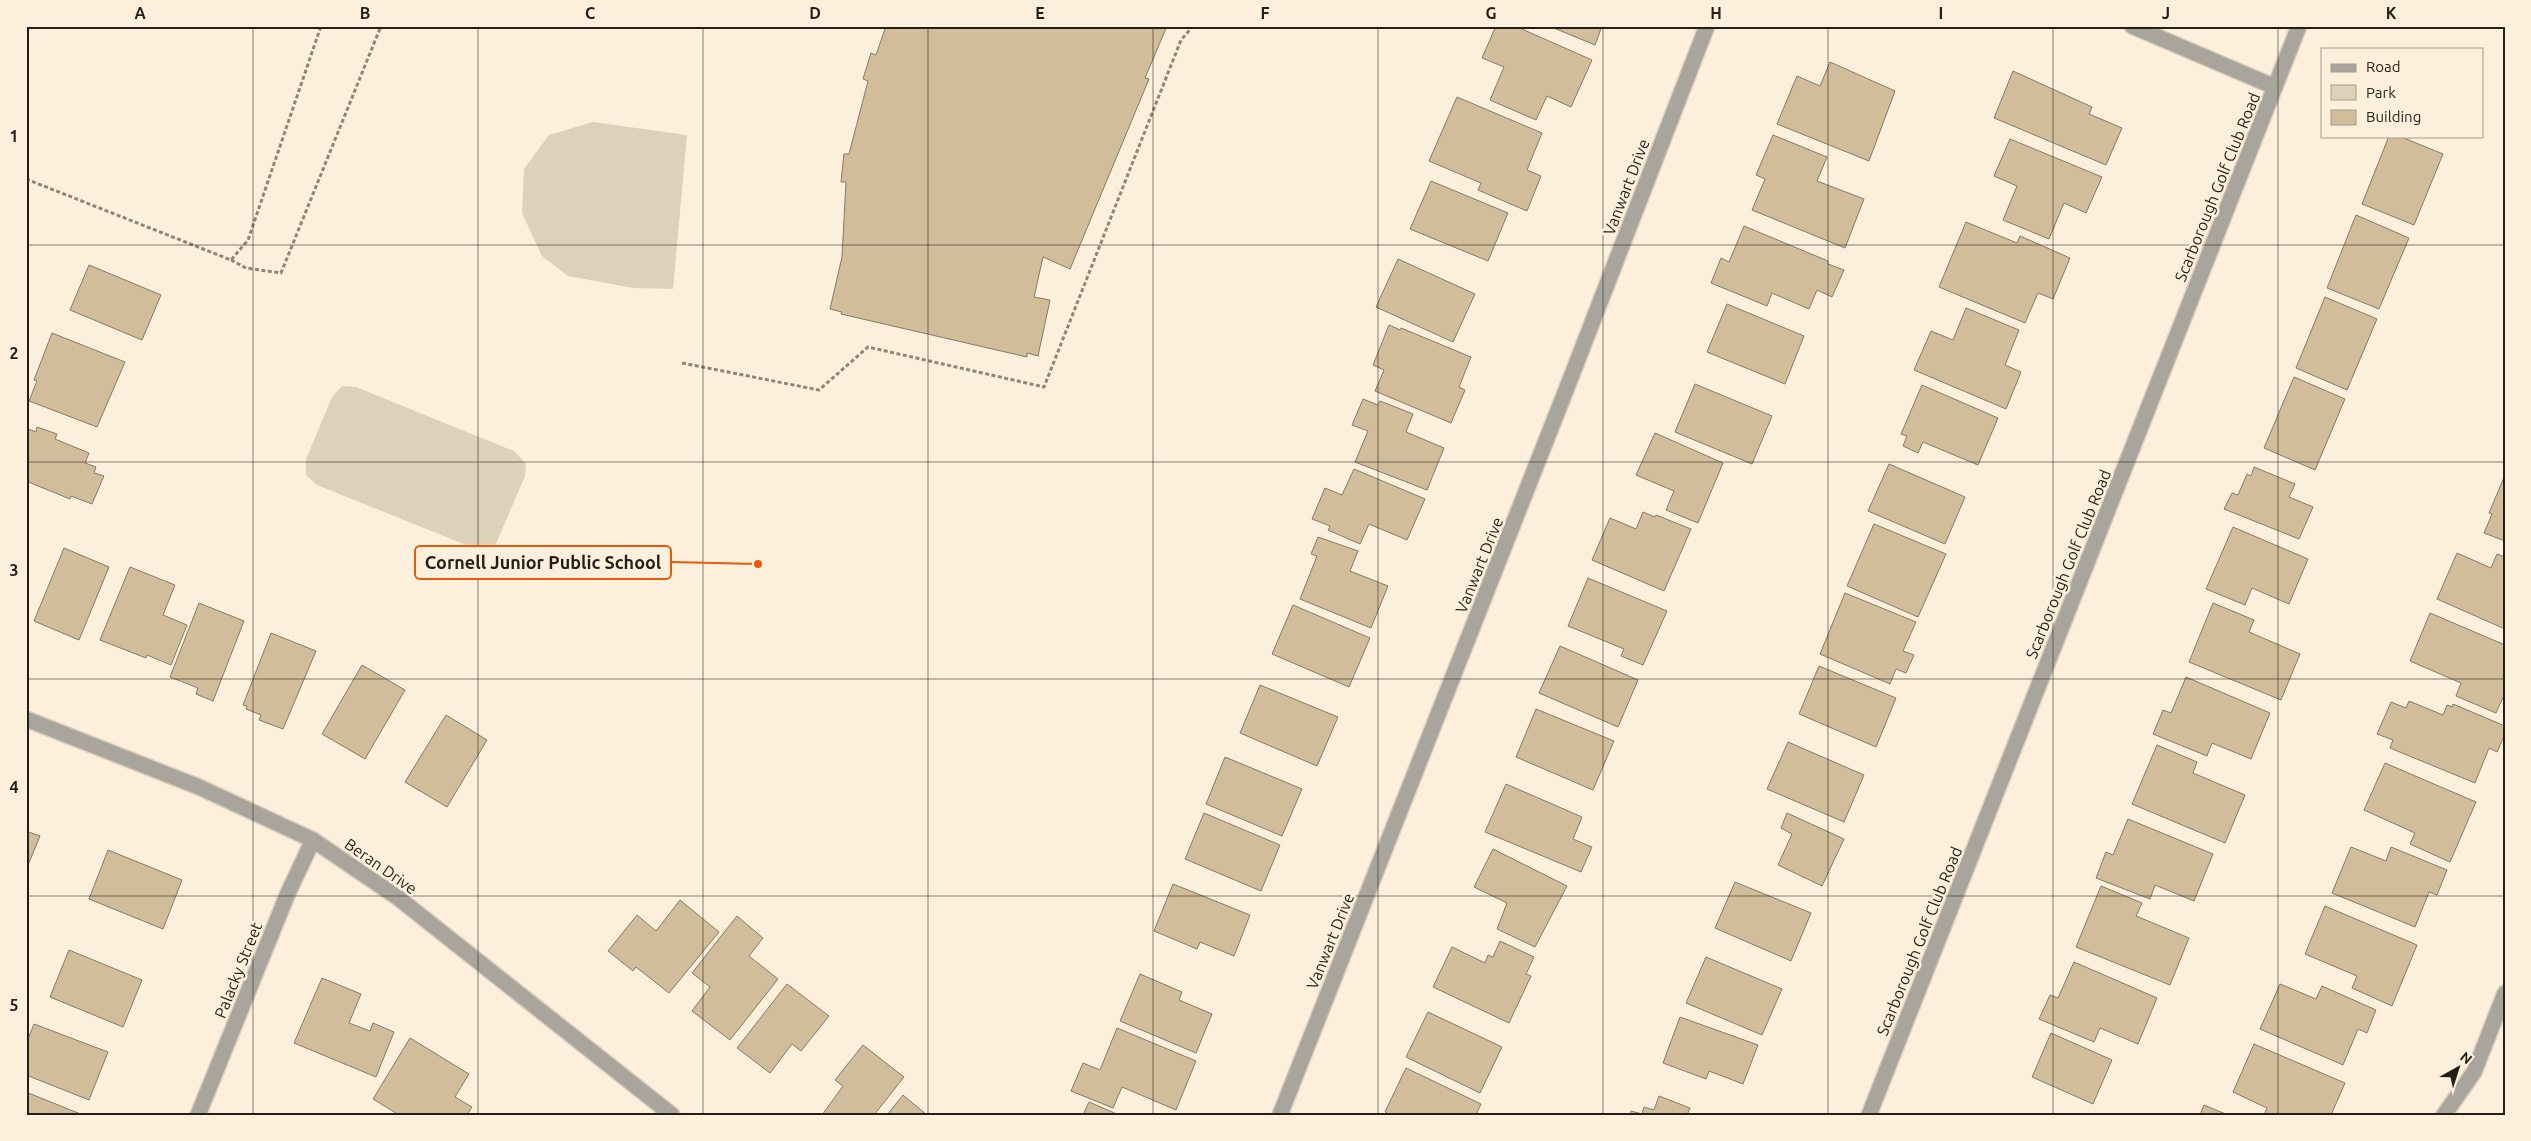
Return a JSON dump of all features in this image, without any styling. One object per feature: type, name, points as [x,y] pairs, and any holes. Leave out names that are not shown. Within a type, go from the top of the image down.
[{"type":"street","name":"Vanwart Drive","points":[[1280,1115],[1572,376],[1707,26]]},
{"type":"street","points":[[2132,26],[2275,87]]},
{"type":"street","name":"Scarborough Golf Club Road","points":[[1869,1115],[2299,26]]},
{"type":"street","name":"Beran Drive","points":[[26,719],[199,786],[313,840],[397,897],[672,1115]]},
{"type":"street","name":"Palacky Street","points":[[198,1115],[288,893],[313,840]]},
{"type":"street","points":[[2444,1115],[2474,1072],[2505,993]]},
{"type":"path","points":[[231,260],[248,240],[321,26]]},
{"type":"path","points":[[26,179],[231,260],[246,268],[281,273],[381,26]]},
{"type":"path","points":[[682,363],[819,390],[868,347],[1044,388],[1181,40],[1193,26]]},
{"type":"green space","points":[[593,122],[687,135],[673,289],[633,288],[568,276],[542,256],[522,213],[524,169],[549,135]]},
{"type":"green space","points":[[342,386],[356,387],[514,451],[526,464],[525,476],[495,546],[488,551],[481,551],[317,485],[306,475],[306,459],[332,397]]},
{"type":"building","points":[[886,26],[1167,26],[1145,78],[1149,79],[1070,269],[1043,257],[1034,297],[1050,300],[1038,356],[1027,353],[1027,357],[841,314],[842,312],[830,309],[842,257],[846,182],[841,182],[844,154],[849,154],[868,81],[863,79],[871,53],[876,55]]},
{"type":"building","points":[[1496,26],[1515,26],[1592,60],[1571,107],[1547,96],[1536,120],[1490,100],[1504,67],[1482,58]]},
{"type":"building","points":[[1549,26],[1602,26],[1595,45]]},
{"type":"building","points":[[1830,62],[1895,91],[1869,161],[1777,124],[1797,76],[1820,86]]},
{"type":"building","points":[[2013,71],[2092,107],[2089,114],[2122,128],[2106,165],[1994,118]]},
{"type":"building","points":[[1457,97],[1542,133],[1527,170],[1541,176],[1527,211],[1478,190],[1481,183],[1429,161]]},
{"type":"building","points":[[1773,135],[1827,157],[1817,181],[1864,199],[1845,248],[1752,210],[1765,179],[1756,175]]},
{"type":"building","points":[[2388,138],[2404,138],[2443,154],[2414,225],[2362,204]]},
{"type":"building","points":[[2010,139],[2102,177],[2086,213],[2064,203],[2049,239],[2003,220],[2017,186],[1994,176]]},
{"type":"building","points":[[1431,181],[1508,213],[1488,261],[1410,229]]},
{"type":"building","points":[[2356,215],[2409,238],[2379,309],[2327,288]]},
{"type":"building","points":[[1966,222],[2017,243],[2020,236],[2070,258],[2053,299],[2038,293],[2025,323],[1939,287]]},
{"type":"building","points":[[1744,226],[1828,261],[1828,264],[1844,270],[1832,297],[1817,290],[1809,309],[1772,293],[1767,306],[1711,283],[1721,258],[1729,262]]},
{"type":"building","points":[[1398,259],[1475,294],[1453,342],[1376,307]]},
{"type":"building","points":[[89,265],[161,295],[142,340],[70,310]]},
{"type":"building","points":[[2325,297],[2377,319],[2347,390],[2296,368]]},
{"type":"building","points":[[1727,304],[1804,336],[1785,384],[1707,352]]},
{"type":"building","points":[[1966,308],[2019,330],[2005,365],[2021,372],[2006,409],[1914,370],[1931,331],[1953,340]]},
{"type":"building","points":[[1389,325],[1400,330],[1401,328],[1471,357],[1459,387],[1465,390],[1451,423],[1375,391],[1384,370],[1373,365]]},
{"type":"building","points":[[52,333],[125,362],[97,427],[29,401],[37,381],[34,380]]},
{"type":"building","points":[[2294,377],[2345,399],[2315,470],[2264,448]]},
{"type":"building","points":[[1695,384],[1772,416],[1752,464],[1675,432]]},
{"type":"building","points":[[1922,385],[1998,418],[1978,465],[1923,442],[1918,453],[1903,446],[1907,436],[1901,434]]},
{"type":"building","points":[[1363,399],[1378,405],[1380,401],[1413,414],[1406,432],[1444,448],[1427,490],[1355,462],[1368,431],[1352,425]]},
{"type":"building","points":[[37,427],[57,434],[55,439],[89,453],[85,463],[96,467],[94,473],[104,476],[92,504],[71,496],[70,499],[26,481],[26,428],[36,432]]},
{"type":"building","points":[[1655,433],[1723,463],[1698,523],[1666,510],[1674,491],[1636,475]]},
{"type":"building","points":[[1889,464],[1965,497],[1945,544],[1868,511]]},
{"type":"building","points":[[2254,467],[2295,484],[2289,497],[2313,507],[2299,539],[2224,509],[2232,493],[2238,495],[2247,474],[2251,476]]},
{"type":"building","points":[[1354,469],[1425,499],[1407,540],[1369,524],[1360,544],[1328,530],[1330,526],[1312,519],[1325,488],[1342,495]]},
{"type":"building","points":[[2505,475],[2505,541],[2484,533],[2492,514],[2489,513]]},
{"type":"building","points":[[1643,512],[1655,517],[1656,515],[1691,529],[1664,591],[1592,560],[1610,518],[1636,529]]},
{"type":"building","points":[[1874,524],[1946,554],[1918,617],[1847,586]]},
{"type":"building","points":[[2233,527],[2308,559],[2289,604],[2252,588],[2245,605],[2206,589]]},
{"type":"building","points":[[1318,537],[1358,551],[1350,571],[1388,586],[1371,628],[1300,599],[1317,556],[1311,554]]},
{"type":"building","points":[[64,548],[109,567],[79,640],[34,621]]},
{"type":"building","points":[[2457,553],[2491,568],[2497,554],[2505,557],[2505,629],[2437,599]]},
{"type":"building","points":[[130,567],[175,585],[163,615],[187,625],[171,665],[147,655],[146,658],[100,640]]},
{"type":"building","points":[[1588,578],[1667,611],[1643,665],[1621,656],[1624,649],[1568,626]]},
{"type":"building","points":[[1845,593],[1916,622],[1903,651],[1914,655],[1906,673],[1896,669],[1890,684],[1820,654]]},
{"type":"building","points":[[199,603],[244,621],[213,701],[196,694],[198,688],[170,677]]},
{"type":"building","points":[[2213,603],[2254,620],[2249,632],[2300,654],[2281,700],[2189,662]]},
{"type":"building","points":[[1293,605],[1370,638],[1349,687],[1272,654]]},
{"type":"building","points":[[2430,613],[2505,645],[2505,693],[2496,713],[2456,696],[2461,683],[2410,661]]},
{"type":"building","points":[[271,633],[316,651],[283,729],[259,720],[261,715],[246,709],[247,706],[243,705]]},
{"type":"building","points":[[1560,646],[1638,680],[1618,727],[1539,693]]},
{"type":"building","points":[[362,665],[405,690],[365,759],[322,734]]},
{"type":"building","points":[[1819,666],[1896,698],[1876,747],[1799,714]]},
{"type":"building","points":[[2186,677],[2270,713],[2251,759],[2212,743],[2207,756],[2153,734],[2163,710],[2171,713]]},
{"type":"building","points":[[1260,685],[1338,717],[1317,766],[1240,733]]},
{"type":"building","points":[[2409,701],[2443,715],[2447,705],[2452,707],[2453,704],[2505,726],[2505,734],[2497,752],[2489,748],[2475,783],[2390,748],[2393,740],[2377,734],[2391,702],[2406,708]]},
{"type":"building","points":[[1536,709],[1614,741],[1593,790],[1516,757]]},
{"type":"building","points":[[446,715],[487,740],[447,807],[405,782]]},
{"type":"building","points":[[1788,742],[1864,775],[1844,822],[1767,789]]},
{"type":"building","points":[[2157,745],[2197,762],[2193,773],[2245,795],[2225,843],[2132,804]]},
{"type":"building","points":[[1225,757],[1302,789],[1282,836],[1206,804]]},
{"type":"building","points":[[2385,763],[2476,802],[2450,862],[2410,844],[2415,833],[2364,810]]},
{"type":"building","points":[[1506,784],[1582,817],[1573,839],[1592,847],[1581,872],[1485,832]]},
{"type":"building","points":[[1204,813],[1280,845],[1261,891],[1185,859]]},
{"type":"building","points":[[1787,813],[1844,839],[1822,886],[1778,865],[1792,834],[1781,828]]},
{"type":"building","points":[[2128,819],[2213,854],[2194,901],[2155,885],[2150,899],[2096,878],[2106,852],[2113,855]]},
{"type":"building","points":[[26,831],[40,836],[26,870]]},
{"type":"building","points":[[2351,847],[2386,861],[2391,847],[2447,870],[2437,895],[2429,892],[2415,927],[2332,893]]},
{"type":"building","points":[[1493,849],[1567,886],[1535,947],[1497,929],[1507,903],[1474,887]]},
{"type":"building","points":[[108,850],[182,880],[163,929],[89,899]]},
{"type":"building","points":[[1735,882],[1811,913],[1791,961],[1715,928]]},
{"type":"building","points":[[1173,884],[1250,915],[1234,956],[1200,942],[1197,949],[1154,931]]},
{"type":"building","points":[[2101,886],[2142,903],[2136,916],[2189,938],[2170,985],[2076,947]]},
{"type":"building","points":[[680,900],[719,932],[669,993],[636,967],[633,971],[608,951],[637,915],[656,931]]},
{"type":"building","points":[[2325,906],[2417,945],[2392,1006],[2352,988],[2357,976],[2305,954]]},
{"type":"building","points":[[737,916],[763,938],[749,956],[778,979],[730,1040],[692,1011],[710,987],[692,973]]},
{"type":"building","points":[[1500,941],[1534,957],[1526,974],[1531,976],[1509,1023],[1433,987],[1452,947],[1485,963],[1488,955],[1493,957]]},
{"type":"building","points":[[69,950],[142,980],[123,1027],[50,997]]},
{"type":"building","points":[[1706,957],[1782,989],[1762,1035],[1686,1003]]},
{"type":"building","points":[[2074,962],[2157,998],[2138,1044],[2100,1028],[2094,1042],[2039,1019],[2050,995],[2058,998]]},
{"type":"building","points":[[1140,974],[1182,992],[1179,1000],[1212,1014],[1196,1053],[1120,1021]]},
{"type":"building","points":[[322,978],[361,994],[349,1023],[370,1031],[373,1023],[394,1032],[376,1077],[294,1043]]},
{"type":"building","points":[[787,984],[829,1016],[801,1051],[792,1044],[770,1073],[737,1048]]},
{"type":"building","points":[[2280,984],[2316,999],[2322,986],[2376,1010],[2367,1033],[2358,1029],[2343,1065],[2260,1029]]},
{"type":"building","points":[[1428,1012],[1502,1047],[1480,1093],[1406,1057]]},
{"type":"building","points":[[1680,1017],[1758,1045],[1743,1084],[1709,1071],[1706,1079],[1663,1063]]},
{"type":"building","points":[[34,1024],[108,1052],[89,1100],[26,1075],[26,1044]]},
{"type":"building","points":[[1117,1028],[1196,1061],[1176,1110],[1122,1087],[1113,1108],[1071,1091],[1083,1063],[1100,1070]]},
{"type":"building","points":[[2051,1033],[2112,1060],[2093,1104],[2032,1077]]},
{"type":"building","points":[[410,1038],[469,1074],[455,1097],[472,1107],[467,1115],[399,1115],[373,1099]]},
{"type":"building","points":[[2254,1044],[2345,1083],[2331,1115],[2264,1115],[2267,1108],[2233,1092]]},
{"type":"building","points":[[863,1045],[904,1077],[874,1115],[822,1115],[843,1086],[835,1080]]},
{"type":"building","points":[[1406,1068],[1481,1104],[1476,1115],[1390,1115],[1385,1112]]},
{"type":"building","points":[[26,1092],[83,1115],[26,1115]]},
{"type":"building","points":[[903,1095],[927,1115],[887,1115]]},
{"type":"building","points":[[1659,1096],[1690,1108],[1687,1115],[1630,1115],[1631,1111],[1642,1114],[1644,1107],[1654,1110]]},
{"type":"building","points":[[1089,1102],[1119,1115],[1083,1115]]},
{"type":"building","points":[[2204,1105],[2228,1115],[2200,1115]]},
{"type":"place","name":"Cornell Junior Public School","points":[[758,564]]}]
